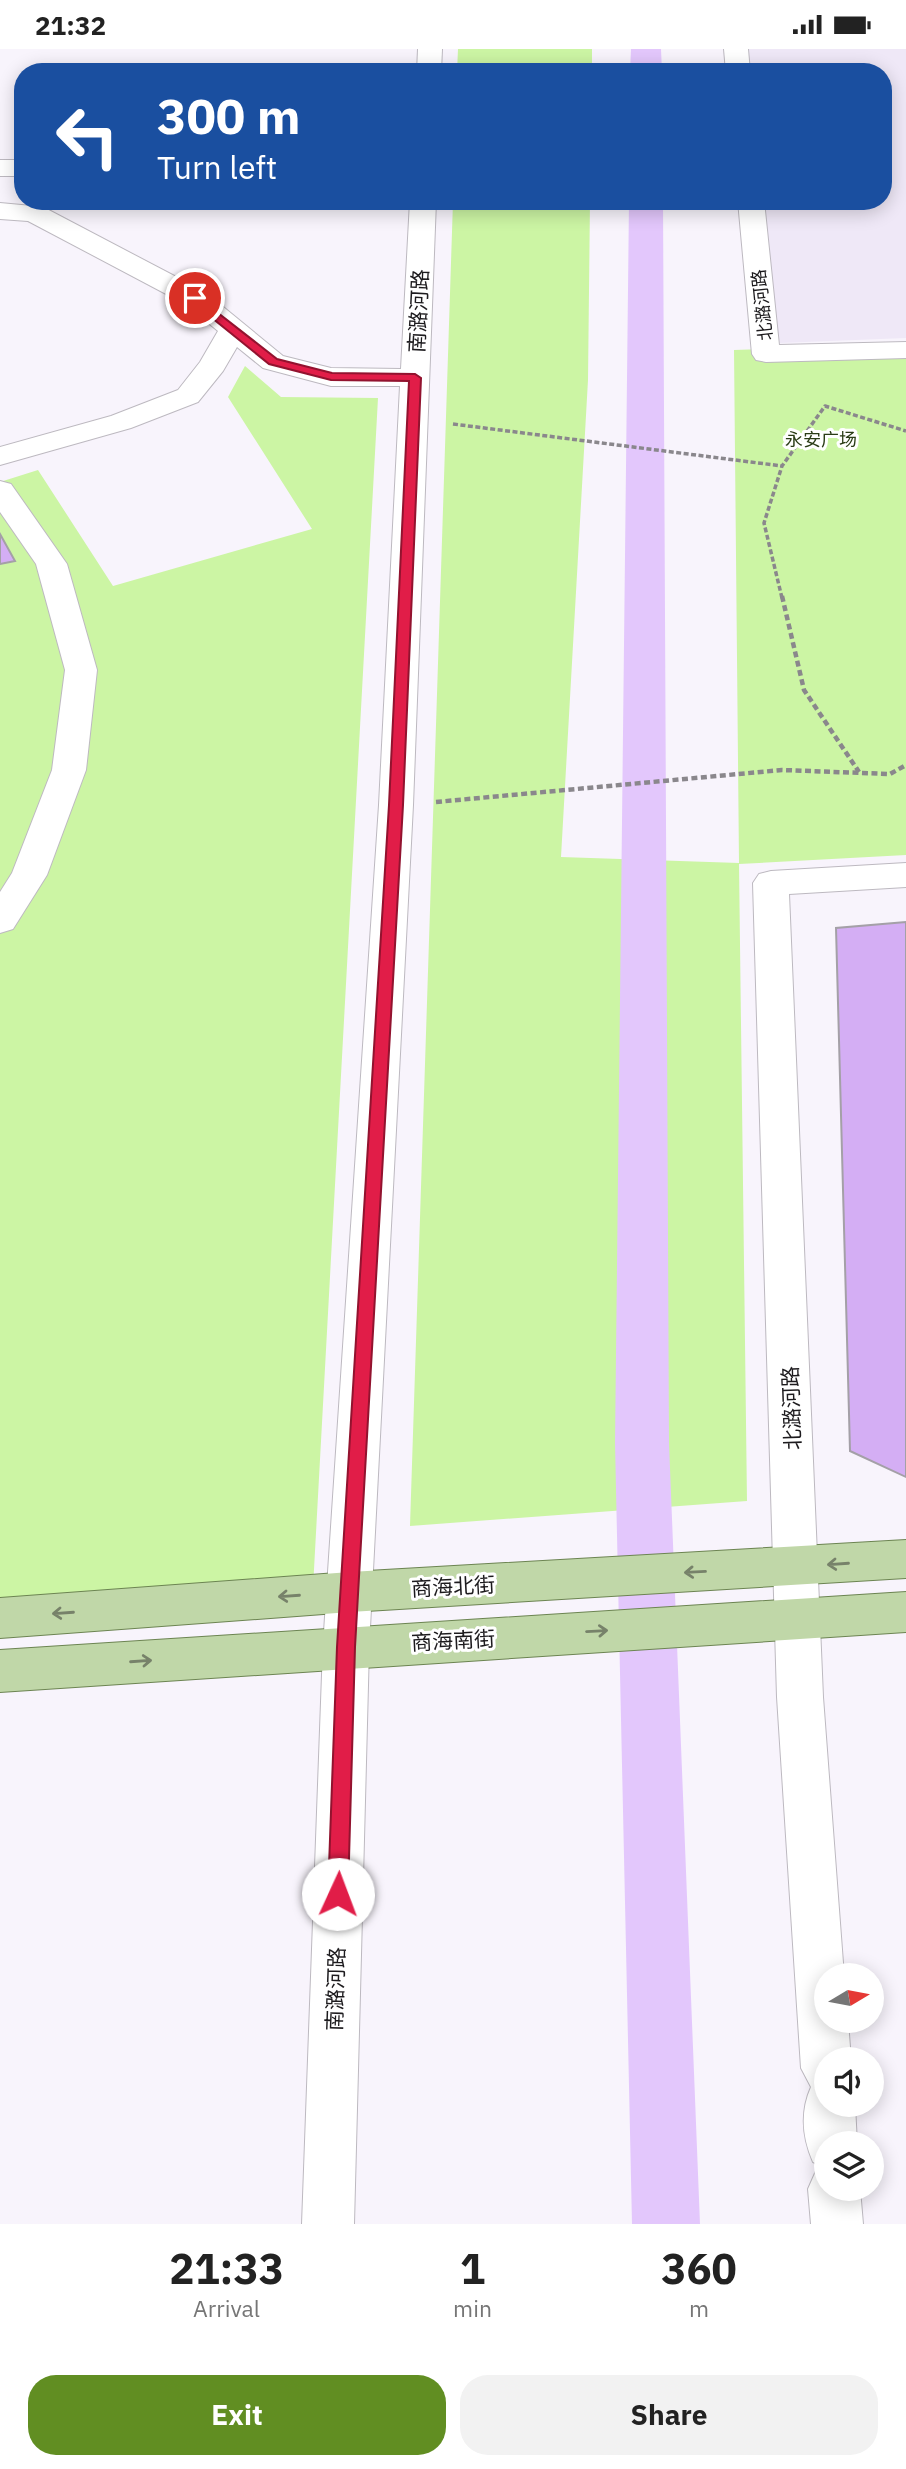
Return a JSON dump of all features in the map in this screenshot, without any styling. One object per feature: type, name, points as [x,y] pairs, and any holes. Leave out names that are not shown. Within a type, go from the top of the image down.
[{"type":"main road","name":"商海北街","points":[[0,1618],[350,1592],[906,1559]]},
{"type":"main road","name":"商海南街","points":[[0,1671],[906,1612]]},
{"type":"street","name":"南潞河路","points":[[328,2224],[346,1647],[396,805],[423,210]]},
{"type":"street","name":"北潞河路","points":[[752,210],[766,354],[906,350]]},
{"type":"street","points":[[0,211],[34,213],[195,298],[273,362],[331,377],[415,378]]},
{"type":"street","points":[[0,456],[121,422],[188,396],[214,365],[232,330]]},
{"type":"street","points":[[0,490],[51,564],[81,670],[69,770],[29,875],[0,920]]},
{"type":"street","name":"北潞河路","points":[[825,2047],[800,1697],[782,1620],[771,883],[906,875]]},
{"type":"street","points":[[836,2201],[837,2224]]},
{"type":"path","points":[[859,773],[804,690],[764,523],[782,466],[825,406],[906,431]]},
{"type":"path","points":[[414,418],[782,466]]},
{"type":"path","points":[[396,805],[782,770],[890,774],[906,765]]},
{"type":"shaded area","points":[[741,49],[906,49],[906,338],[780,343],[764,286],[757,210],[892,210],[892,63],[742,63]]},
{"type":"green space","points":[[458,49],[592,49],[592,63],[457,63]]},
{"type":"green space","name":"永安广场","points":[[453,210],[590,210],[588,380],[561,857],[739,863],[734,350],[906,344],[906,855],[739,864],[747,1501],[410,1526]]},
{"type":"green space","points":[[245,366],[281,397],[378,398],[312,1606],[0,1625],[0,482],[38,470],[113,586],[312,529],[228,397]]},
{"type":"building","points":[[0,534],[15,561],[0,564]]},
{"type":"building","points":[[906,922],[906,1477],[850,1451],[836,928]]},
{"type":"waterway","points":[[646,49],[646,63]]},
{"type":"waterway","points":[[646,210],[642,1443],[666,2224]]},
{"type":"route","points":[[195,298],[273,362],[331,377],[415,378],[396,805],[346,1647],[338,1894]]}]
